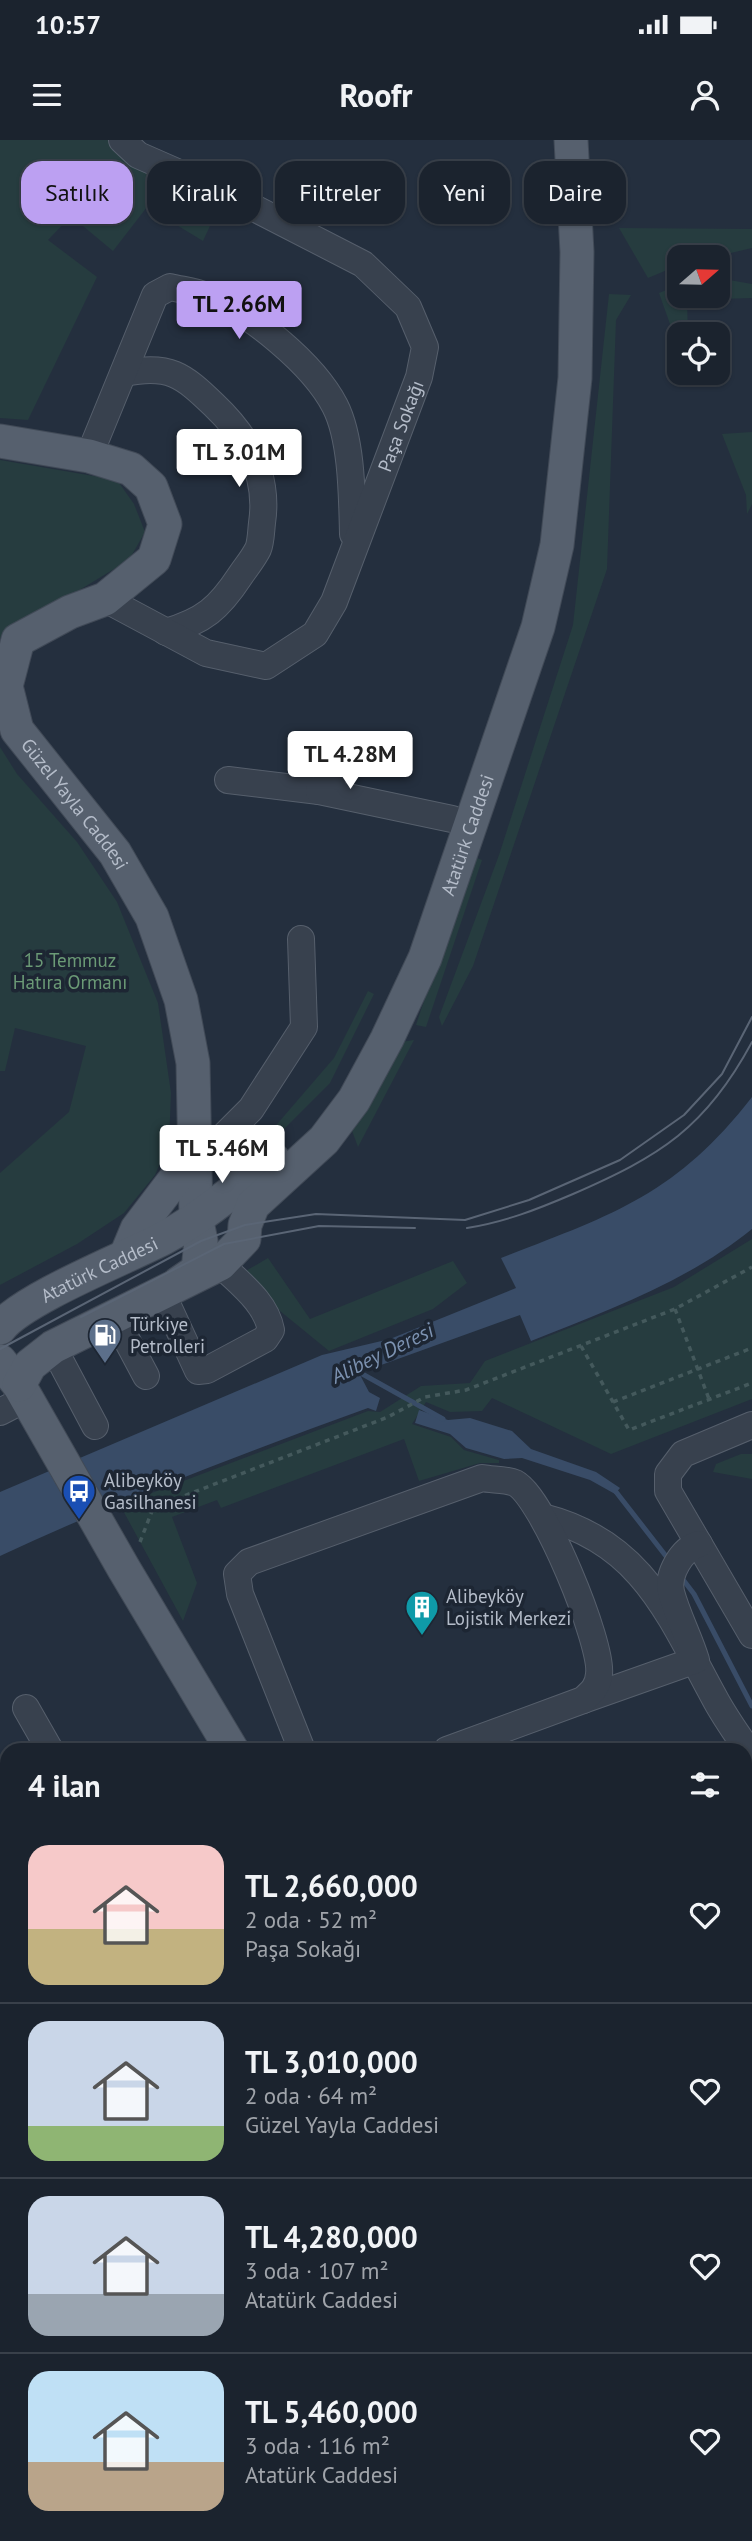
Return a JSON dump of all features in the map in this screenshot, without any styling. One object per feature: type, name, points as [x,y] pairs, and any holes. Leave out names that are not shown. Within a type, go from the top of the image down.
[{"type":"main road","name":"Atatürk Caddesi","points":[[0,1328],[33,1304],[127,1253],[166,1237],[282,1152],[317,1118],[346,1078],[402,959],[509,656],[535,554],[545,490],[559,309],[559,255],[551,140]]},
{"type":"main road","name":"Atatürk Caddesi","points":[[12,1389],[30,1365],[46,1352],[219,1264],[244,1239],[245,1226],[253,1206],[324,1140],[354,1100],[382,1049],[425,958],[538,627],[557,545],[575,378],[577,264],[571,140]]},
{"type":"main road","name":"Güzel Yayla Caddesi","points":[[0,441],[89,456],[131,468],[151,487],[165,524],[154,559],[105,600],[71,612],[9,646],[6,686],[17,730],[115,853],[152,917],[181,1000],[193,1063],[196,1217],[201,1241],[198,1270],[168,1290]]},
{"type":"main road","points":[[127,1253],[137,1229],[194,1154]]},
{"type":"main road","name":"Atatürk Caddesi","points":[[0,1313],[33,1304]]},
{"type":"main road","points":[[0,1352],[46,1352]]},
{"type":"main road","points":[[12,1389],[97,1522],[228,1743]]},
{"type":"street","name":"Paşa Sokağı","points":[[105,600],[206,653],[267,666],[315,634],[334,602],[419,377],[425,347],[408,307],[363,264],[227,194],[138,155],[122,140]]},
{"type":"street","points":[[89,456],[155,295],[170,287],[207,296],[246,316],[309,369],[336,407],[351,493],[354,546]]},
{"type":"street","points":[[125,373],[146,369],[168,370],[197,389],[234,424],[257,462],[265,501],[259,548],[223,602],[194,624],[166,632]]},
{"type":"street","points":[[319,791],[349,760]]},
{"type":"street","points":[[228,780],[319,791],[452,819]]},
{"type":"street","points":[[194,1154],[214,1146],[251,1109],[304,1027],[301,939]]},
{"type":"street","points":[[168,1290],[191,1360],[198,1371],[207,1370],[265,1339],[271,1330],[256,1298],[219,1264]]},
{"type":"street","points":[[114,1316],[146,1376]]},
{"type":"street","points":[[46,1352],[95,1426]]},
{"type":"street","points":[[752,1425],[683,1454],[668,1474],[668,1491],[690,1550],[752,1635]]},
{"type":"street","points":[[299,1743],[240,1594],[237,1574],[249,1562],[482,1478],[515,1483],[533,1500],[574,1587],[598,1656],[600,1672],[596,1687],[583,1700]]},
{"type":"street","points":[[542,1517],[568,1523],[604,1541],[642,1574],[696,1660]]},
{"type":"street","points":[[690,1550],[670,1589],[696,1660],[714,1698],[743,1743]]},
{"type":"street","points":[[496,1741],[583,1700],[696,1660]]},
{"type":"street","points":[[26,1708],[46,1743]]},
{"type":"path","points":[[140,1542],[152,1511],[158,1506],[388,1416],[425,1397],[466,1390],[676,1309],[752,1267]]},
{"type":"path","points":[[676,1309],[709,1399]]},
{"type":"path","points":[[580,1345],[629,1430],[752,1383]]},
{"type":"path","points":[[612,1402],[752,1348]]},
{"type":"green space","points":[[0,140],[110,140],[148,161],[147,207],[113,251],[81,224],[133,224],[133,161],[21,161],[21,224],[63,224],[48,240],[97,277],[28,420],[0,418]]},
{"type":"green space","points":[[175,224],[211,224],[203,241]]},
{"type":"green space","points":[[619,228],[752,229],[752,248],[730,253],[730,245],[667,245],[667,270],[648,278]]},
{"type":"green space","points":[[730,280],[752,284],[752,298],[730,299]]},
{"type":"green space","points":[[667,290],[667,308],[687,308],[688,322],[669,322],[659,293]]},
{"type":"green space","points":[[609,294],[631,295],[616,320],[607,569],[473,966],[442,1026],[439,1017],[499,855],[573,625]]},
{"type":"green space","points":[[752,432],[752,504],[747,514],[746,495],[722,434]]},
{"type":"green space","points":[[0,460],[117,480],[134,504],[145,532],[129,560],[0,638]]},
{"type":"green space","name":"15 Temmuz Hatıra Ormanı","points":[[0,747],[17,774],[77,842],[117,902],[158,1003],[171,1093],[169,1143],[155,1175],[124,1213],[77,1244],[0,1285],[0,1173],[69,1112],[86,1046],[15,1028],[5,1071],[0,1071]]},
{"type":"green space","points":[[472,856],[482,860],[426,1027],[416,1025]]},
{"type":"green space","points":[[368,991],[374,994],[330,1083],[278,1135],[272,1130],[334,1058]]},
{"type":"green space","points":[[414,1040],[358,1147],[351,1128],[401,1042]]},
{"type":"green space","points":[[752,1239],[752,1399],[611,1454],[492,1398],[482,1411],[450,1412],[426,1402],[412,1424],[451,1437],[464,1450],[499,1460],[499,1463],[480,1463],[419,1481],[404,1439],[221,1508],[217,1500],[172,1517],[197,1583],[183,1621],[120,1505],[368,1411],[380,1412],[421,1386],[470,1383],[485,1361],[674,1287]]},
{"type":"green space","points":[[268,1258],[310,1319],[453,1261],[467,1283],[433,1309],[329,1351],[237,1276]]},
{"type":"green space","points":[[741,1454],[752,1454],[752,1479],[713,1472],[716,1464]]},
{"type":"water","name":"Alibey Deresi","points":[[752,1097],[752,1229],[701,1264],[646,1293],[531,1341],[520,1315],[359,1373],[369,1392],[380,1398],[376,1411],[368,1408],[229,1460],[136,1496],[0,1556],[0,1492],[322,1355],[390,1339],[516,1288],[501,1258],[609,1214],[640,1198],[696,1157]]},
{"type":"water","points":[[419,1410],[448,1420],[470,1418],[512,1431],[531,1449],[596,1472],[620,1488],[615,1494],[590,1480],[522,1458],[504,1459],[466,1448],[450,1434],[415,1423]]},
{"type":"waterway","name":"Alibey Deresi","points":[[357,1371],[443,1419]]},
{"type":"waterway","points":[[613,1488],[669,1560]]},
{"type":"waterway","points":[[681,1577],[694,1594],[752,1706]]},
{"type":"tram line","points":[[0,1349],[201,1241],[245,1225],[316,1214],[465,1220],[529,1200],[620,1160],[684,1115],[722,1074],[752,1017]]},
{"type":"tram line","points":[[467,1228],[508,1219],[547,1205],[604,1180],[656,1152],[698,1118],[717,1097],[752,1042]]},
{"type":"tram line","points":[[81,1317],[224,1244],[319,1226],[415,1228]]},
{"type":"place","name":"Türkiye Petrolleri","points":[[105,1365]]},
{"type":"place","name":"Alibeyköy Gasilhanesi","points":[[79,1521]]},
{"type":"place","name":"Alibeyköy Lojistik Merkezi","points":[[422,1637]]}]
